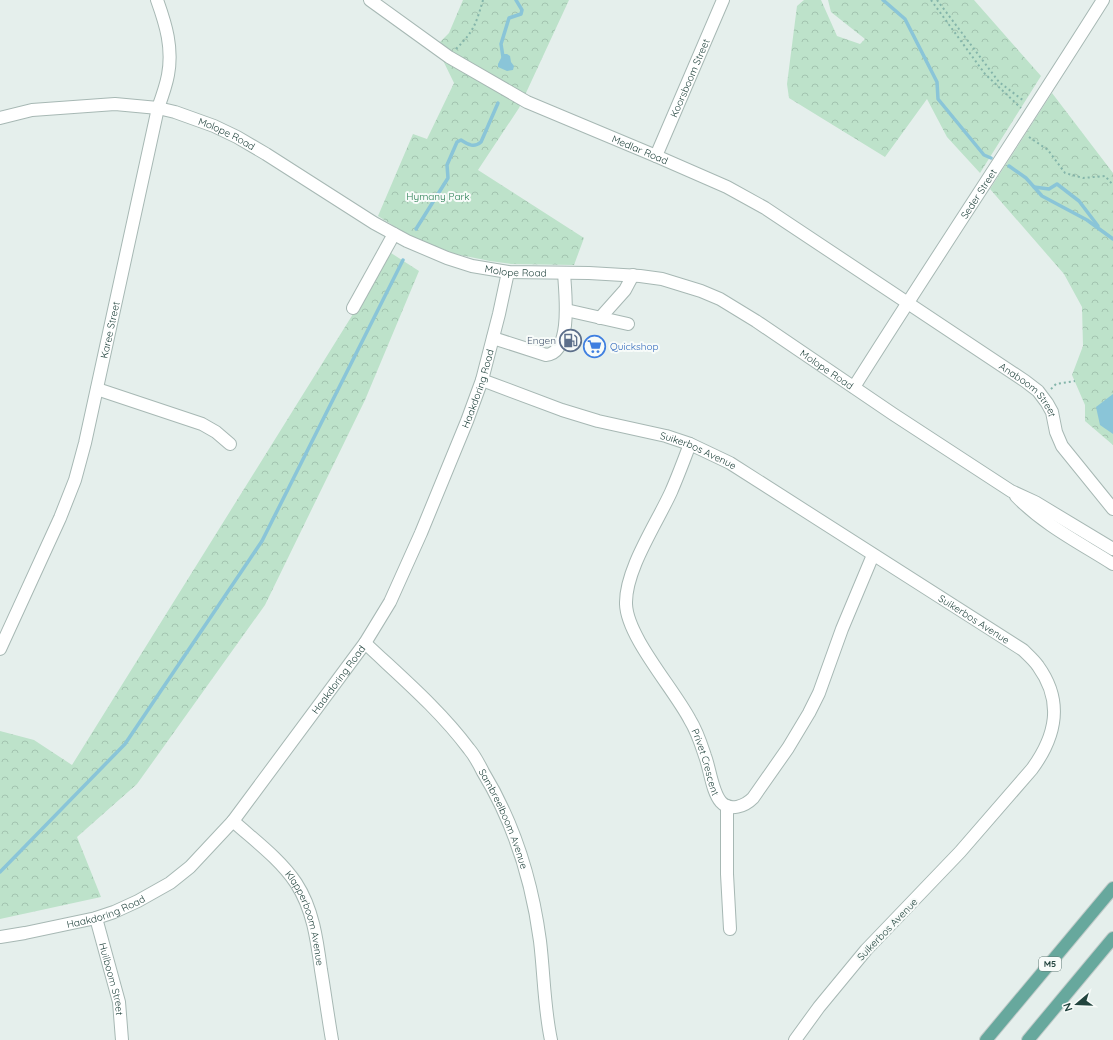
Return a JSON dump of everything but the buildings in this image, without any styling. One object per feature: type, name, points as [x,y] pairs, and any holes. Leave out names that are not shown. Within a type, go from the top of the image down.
[{"type":"main road","name":"M5","points":[[986,1040],[1113,888]]},
{"type":"main road","points":[[1028,1040],[1113,938]]},
{"type":"street","name":"Karee Street","points":[[0,649],[60,518],[74,480],[85,443],[158,108],[168,77],[170,60],[168,32],[157,0]]},
{"type":"street","name":"Medlar Road","points":[[370,0],[448,57],[527,102],[656,156],[727,188],[766,208],[907,303]]},
{"type":"street","name":"Koorsboom Street","points":[[656,156],[723,0]]},
{"type":"street","name":"Seder Street","points":[[854,387],[1103,0]]},
{"type":"street","name":"Molope Road","points":[[0,118],[32,110],[115,104],[158,108],[194,118],[237,137],[374,223],[407,241],[447,258],[472,266],[508,272],[633,275],[662,279],[701,290],[720,299],[756,321],[1011,491],[1035,502],[1113,549]]},
{"type":"street","points":[[353,308],[394,234]]},
{"type":"street","name":"Haakdoring Road","points":[[0,937],[96,918],[138,901],[170,883],[190,867],[233,820],[365,643],[390,602],[468,421],[482,380],[508,272]]},
{"type":"street","points":[[493,338],[546,355],[556,352],[559,347],[564,327],[566,310],[564,273]]},
{"type":"street","points":[[600,318],[624,290],[633,275]]},
{"type":"street","name":"Anaboom Street","points":[[907,303],[1025,381],[1043,396],[1052,412],[1056,432],[1062,446],[1074,463],[1113,509]]},
{"type":"street","points":[[566,310],[628,324]]},
{"type":"street","name":"Suikerbos Avenue","points":[[482,380],[562,410],[598,420],[649,431],[690,444],[730,463],[1022,650],[1037,665],[1046,680],[1053,701],[1054,721],[1043,755],[960,852],[866,950],[819,1007],[795,1040]]},
{"type":"street","points":[[97,389],[202,424],[216,432],[230,444]]},
{"type":"street","name":"Privet Crescent","points":[[690,444],[671,492],[630,578],[626,605],[629,618],[636,634],[691,721],[706,756],[716,794],[721,802],[727,806],[741,806],[747,804],[753,798],[788,748],[809,713],[825,680],[842,629],[873,555]]},
{"type":"street","name":"Molope Road","points":[[1011,491],[1027,508],[1039,517],[1113,564]]},
{"type":"street","name":"Sambreelboom Avenue","points":[[365,643],[427,701],[470,750],[490,783],[510,823],[522,856],[536,918],[540,940],[551,1040]]},
{"type":"street","points":[[727,806],[727,874],[730,929]]},
{"type":"street","name":"Klapperboom Avenue","points":[[233,820],[282,865],[295,882],[305,899],[312,918],[318,947],[332,1040]]},
{"type":"street","name":"Huilboom Street","points":[[96,918],[119,1002],[122,1040]]},
{"type":"path","points":[[448,57],[469,36],[477,22],[482,0]]},
{"type":"path","points":[[932,0],[985,74],[1021,107],[1033,111]]},
{"type":"path","points":[[937,0],[999,82],[1033,111]]},
{"type":"path","points":[[1026,134],[1048,150],[1065,172],[1083,178],[1106,176],[1113,185]]},
{"type":"path","points":[[1043,396],[1056,384],[1075,381]]},
{"type":"green space","name":"Hymany Park","points":[[463,0],[569,0],[519,108],[478,170],[584,238],[574,265],[511,264],[455,254],[408,235],[378,216],[413,134],[427,139],[454,83],[436,46],[449,33]]},
{"type":"green space","points":[[804,0],[821,0],[837,36],[860,44],[865,39],[831,12],[828,0],[974,0],[1041,76],[980,173],[947,137],[927,99],[885,157],[789,98],[787,84],[797,6]]},
{"type":"green space","points":[[1052,93],[1113,173],[1113,445],[1085,421],[1085,405],[1072,375],[1083,346],[1082,307],[1064,274],[990,189]]},
{"type":"green space","points":[[391,253],[419,271],[365,400],[265,605],[137,784],[77,837],[101,897],[0,919],[0,731],[34,740],[72,765]]},
{"type":"water","points":[[503,54],[510,56],[511,62],[514,66],[513,70],[507,71],[498,67]]},
{"type":"water","points":[[1113,394],[1113,434],[1100,425],[1096,407]]},
{"type":"waterway","points":[[503,57],[501,44],[509,18],[521,14],[522,10],[516,0]]},
{"type":"waterway","points":[[883,0],[905,19],[937,82],[938,99],[984,155],[991,158]]},
{"type":"waterway","points":[[416,229],[448,178],[447,165],[457,142],[461,140],[474,145],[481,142],[498,103]]},
{"type":"waterway","points":[[1009,166],[1026,178],[1042,196],[1087,220],[1113,239]]},
{"type":"waterway","points":[[1034,187],[1049,189],[1057,184],[1079,201],[1098,226]]},
{"type":"waterway","points":[[0,872],[125,744],[262,541],[403,260]]},
{"type":"place","name":"Engen","points":[[571,340]]},
{"type":"place","name":"Quickshop","points":[[594,346]]}]
